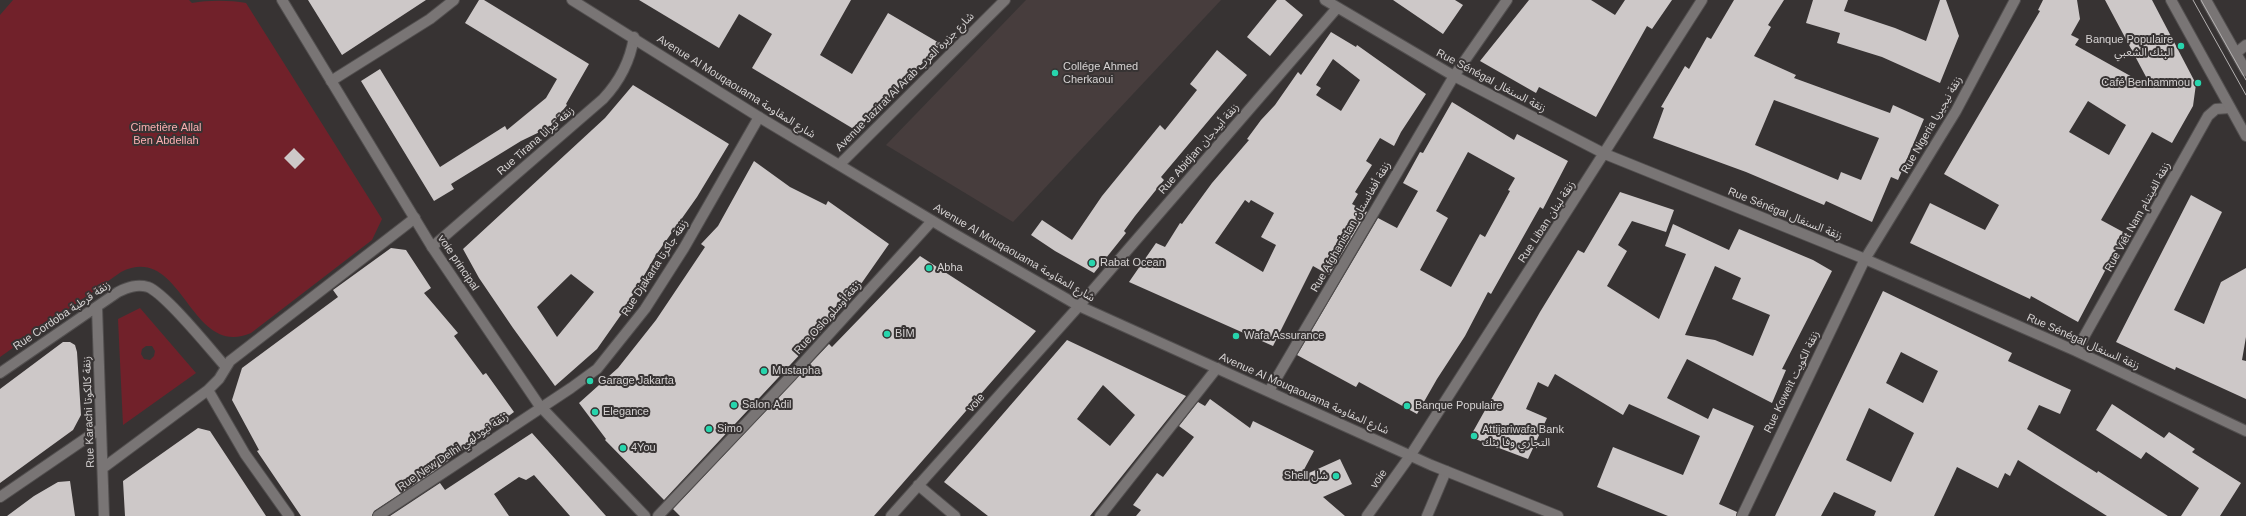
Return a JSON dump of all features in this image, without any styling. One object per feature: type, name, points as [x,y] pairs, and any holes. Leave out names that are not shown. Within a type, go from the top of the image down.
[{"type":"street","name":"voie principal","points":[[282,0],[432,247],[541,407],[645,516]]},
{"type":"street","points":[[331,80],[430,19],[454,0]]},
{"type":"street","name":"Avenue Al Mouqaouama شارع المقاومة","points":[[572,0],[585,4],[634,38],[759,117],[840,164],[932,221],[1079,306],[1410,456],[1558,516]]},
{"type":"street","name":"Avenue Jazirat Al Arab شارع جزيرة العرب","points":[[840,164],[1005,0]]},
{"type":"street","name":"Rue Sénégal زنقة السنغال","points":[[1325,0],[1454,76],[1605,154],[1865,259],[2076,351],[2246,431]]},
{"type":"street","name":"Rue Afghanistan زنقة أفغانستان","points":[[1269,391],[1454,76],[1507,0]]},
{"type":"street","name":"Rue Liban زنقة لبنان","points":[[1410,456],[1605,154],[1702,0]]},
{"type":"street","name":"Rue Nigeria زنقة نيجيريا","points":[[1865,259],[1956,111],[2016,0]]},
{"type":"street","points":[[2171,0],[2246,136]]},
{"type":"street","points":[[2206,0],[2246,71]]},
{"type":"street","name":"Rue Abidjan زنقة أبيدجان","points":[[1079,306],[1337,8]]},
{"type":"street","name":"Rue Tirana زنقة تيرانا","points":[[432,247],[603,99],[617,83],[627,65],[634,38]]},
{"type":"street","points":[[2236,54],[2246,45]]},
{"type":"street","name":"Rue Viêt Nam زنقة الفيتنام","points":[[2076,351],[2208,116],[2216,109],[2230,108]]},
{"type":"street","name":"Rue Djakarta زنقة جاكرتا","points":[[541,407],[597,368],[645,309],[684,248],[759,117]]},
{"type":"street","points":[[102,468],[208,390],[219,379],[225,366],[415,218]]},
{"type":"street","name":"Rue Oslo زنقة أوسلو","points":[[658,516],[792,375],[932,221]]},
{"type":"street","name":"Rue Koweït زنقة الكويت","points":[[1742,516],[1865,259]]},
{"type":"street","name":"Rue Cordoba زنقة قرطبة","points":[[0,373],[127,287],[137,286],[156,291],[225,366]]},
{"type":"street","name":"voie","points":[[891,516],[1079,306]]},
{"type":"street","name":"Rue Karachi زنقة كالكوتا","points":[[97,307],[104,516]]},
{"type":"street","points":[[1100,516],[1217,368]]},
{"type":"street","points":[[208,390],[245,454],[289,516]]},
{"type":"street","name":"Rue New Delhi زنقة نيودلهي","points":[[378,516],[541,407]]},
{"type":"street","points":[[0,497],[101,428]]},
{"type":"street","name":"voie","points":[[1367,516],[1410,456]]},
{"type":"street","points":[[1427,516],[1446,470]]},
{"type":"street","points":[[918,485],[955,516]]},
{"type":"shaded area","name":"Collége Ahmed Cherkaoui","points":[[1026,0],[1221,0],[1013,222],[886,145]]},
{"type":"green space","name":"Cimetière Allal Ben Abdellah","points":[[13,0],[189,0],[192,3],[205,1],[233,1],[246,3],[382,219],[372,240],[251,333],[230,337],[213,330],[199,317],[173,285],[159,272],[142,267],[121,272],[0,357],[0,15]]},
{"type":"green space","points":[[140,308],[196,373],[123,425],[118,319]],"holes":[[[146,346],[152,346],[155,351],[154,356],[150,360],[144,359],[141,354],[142,349]]]},
{"type":"building","points":[[308,0],[426,0],[342,55]]},
{"type":"building","points":[[479,0],[484,0],[589,64],[566,104],[567,105],[550,127],[521,141],[451,184],[454,189],[434,201],[361,81],[380,69],[440,167],[505,126],[507,130],[546,98],[557,79],[465,23]]},
{"type":"building","points":[[639,0],[851,0],[820,55],[852,74],[888,13],[941,44],[857,131],[752,68],[772,34],[739,14],[719,48]]},
{"type":"building","points":[[1277,0],[1285,0],[1303,15],[1270,56],[1247,37]]},
{"type":"building","points":[[1393,0],[1455,0],[1463,5],[1443,34]]},
{"type":"building","points":[[1529,0],[1591,0],[1615,15],[1625,0],[1672,0],[1652,29],[1647,26],[1596,117],[1539,87],[1536,93],[1480,61]]},
{"type":"building","points":[[1734,0],[1784,0],[1768,25],[1771,27],[1754,56],[1796,75],[1794,78],[1890,113],[1893,105],[1924,119],[1898,180],[1891,177],[1872,222],[1826,201],[1824,205],[1746,172],[1653,138],[1664,108],[1661,107],[1685,66],[1689,69],[1707,37],[1711,39]],"holes":[[[1774,100],[1879,138],[1861,180],[1841,172],[1838,180],[1755,145]]]},
{"type":"building","points":[[1813,0],[1848,0],[1844,11],[1895,28],[1926,41],[1940,0],[1946,0],[1959,36],[1940,83],[1882,57],[1837,43],[1840,33],[1806,23]]},
{"type":"building","points":[[2043,0],[2077,0],[2080,19],[2071,35],[2079,39],[2075,45],[2152,88],[2105,0],[2152,0],[2196,84],[2193,106],[2172,143],[2152,132],[2101,220],[2125,233],[2078,322],[2031,296],[2030,299],[1910,243],[1930,203],[1985,230],[1999,205],[1944,174],[2040,11],[2038,10]],"holes":[[[2088,101],[2126,125],[2109,155],[2069,132]]]},
{"type":"building","points":[[1331,32],[1356,47],[1357,45],[1426,94],[1401,132],[1394,146],[1380,138],[1366,161],[1372,165],[1355,192],[1358,194],[1352,204],[1367,212],[1329,275],[1313,266],[1273,346],[1129,282],[1156,243],[1165,247],[1180,223],[1182,224],[1212,183],[1249,140],[1247,139],[1261,120],[1275,105],[1298,72],[1301,75]],"holes":[[[1333,59],[1360,80],[1341,111],[1316,95],[1321,88],[1316,85]],[[1245,200],[1249,203],[1251,200],[1274,213],[1261,237],[1276,245],[1263,272],[1215,243]]]},
{"type":"building","points":[[1217,50],[1247,75],[1161,177],[1164,180],[1135,216],[1124,231],[1126,233],[1094,273],[1055,251],[1031,235],[1042,220],[1072,240],[1102,196],[1160,125],[1165,130],[1197,90],[1190,84]]},
{"type":"building","points":[[633,85],[729,144],[697,197],[656,255],[623,312],[597,349],[555,386],[479,278],[463,249],[605,118]],"holes":[[[571,274],[594,292],[557,337],[537,307]]]},
{"type":"building","points":[[1452,102],[1514,140],[1517,134],[1568,161],[1543,209],[1540,207],[1491,294],[1488,292],[1465,336],[1437,379],[1417,414],[1359,382],[1356,387],[1297,355],[1378,218],[1397,228],[1418,191],[1403,183],[1420,152],[1423,153]],"holes":[[[1468,152],[1515,178],[1508,190],[1510,191],[1485,237],[1480,234],[1451,287],[1420,270],[1448,218],[1436,211]]]},
{"type":"building","points":[[294,148],[305,159],[295,169],[284,158]]},
{"type":"building","points":[[754,161],[790,187],[826,205],[828,201],[889,244],[847,304],[664,500],[605,440],[606,439],[579,403],[618,368],[656,320],[705,247],[701,244],[718,226]]},
{"type":"building","points":[[1620,192],[1674,210],[1666,232],[1632,221],[1618,245],[1627,251],[1607,286],[1659,319],[1686,254],[1665,246],[1673,224],[1729,250],[1739,229],[1813,260],[1832,271],[1782,369],[1786,370],[1772,403],[1687,359],[1667,398],[1708,419],[1713,408],[1754,426],[1719,504],[1737,512],[1736,516],[1668,516],[1597,487],[1613,447],[1683,475],[1700,436],[1629,404],[1623,415],[1555,374],[1548,387],[1538,382],[1526,409],[1547,418],[1528,459],[1470,437],[1540,312],[1578,250],[1584,253]],"holes":[[[1715,266],[1741,278],[1732,299],[1770,315],[1753,356],[1715,340],[1685,335]]]},
{"type":"building","points":[[2191,195],[2222,212],[2174,310],[2204,324],[2221,282],[2246,268],[2246,337],[2242,360],[2246,361],[2246,399],[2176,367],[2175,370],[2116,342]]},
{"type":"building","points":[[391,248],[406,250],[431,288],[424,293],[458,333],[454,336],[483,375],[486,373],[514,412],[433,472],[374,511],[372,516],[301,516],[257,451],[259,450],[232,400],[242,368],[338,297],[333,290]]},
{"type":"building","points":[[920,256],[1036,331],[874,516],[680,516],[673,509],[829,344],[832,347]]},
{"type":"building","points":[[1883,291],[2012,353],[2008,361],[2071,390],[2060,414],[2039,405],[2027,429],[2097,473],[2098,471],[2168,516],[2107,516],[2018,460],[2010,476],[2005,473],[1998,488],[1957,467],[1934,516],[1874,516],[1876,511],[1834,492],[1821,516],[1775,516]],"holes":[[[1901,352],[1938,371],[1923,403],[1886,383]],[[1869,408],[1914,433],[1891,482],[1846,460]]]},
{"type":"building","points":[[1067,340],[1186,396],[1090,516],[988,516],[944,482]],"holes":[[[1103,385],[1135,415],[1110,446],[1077,419]]]},
{"type":"building","points":[[63,342],[70,342],[75,345],[77,352],[81,415],[73,430],[0,483],[0,389]]},
{"type":"building","points":[[1210,399],[1250,428],[1253,421],[1314,451],[1300,477],[1340,459],[1352,484],[1323,497],[1345,516],[1136,516],[1141,510],[1133,505],[1157,473],[1163,477],[1194,437],[1179,426],[1198,402],[1205,406]]},
{"type":"building","points":[[2112,404],[2164,438],[2169,432],[2195,449],[2192,452],[2241,483],[2220,516],[2181,516],[2199,488],[2146,452],[2141,459],[2096,430]]},
{"type":"building","points":[[198,428],[210,431],[266,516],[125,516],[123,481]]},
{"type":"building","points":[[532,433],[606,516],[570,516],[534,475],[526,480],[519,477],[494,494],[509,516],[390,516],[440,483],[445,490]]},
{"type":"building","points":[[70,481],[75,516],[7,516],[34,496],[58,482]]},
{"type":"tram line","points":[[2193,0],[2246,95]]},
{"type":"tram line","points":[[2201,0],[2246,80]]},
{"type":"place","name":"Banque Populaire البنك الشعبي","points":[[2181,46]]},
{"type":"place","name":"Collége Ahmed Cherkaoui","points":[[1055,73]]},
{"type":"place","name":"Café Benhammou","points":[[2198,83]]},
{"type":"place","name":"Rabat Ocean","points":[[1092,263]]},
{"type":"place","name":"Abha","points":[[929,268]]},
{"type":"place","name":"BİM","points":[[887,334]]},
{"type":"place","name":"Wafa Assurance","points":[[1236,336]]},
{"type":"place","name":"Mustapha","points":[[764,371]]},
{"type":"place","name":"Garage Jakarta","points":[[590,381]]},
{"type":"place","name":"Salon Adil","points":[[734,405]]},
{"type":"place","name":"Banque Populaire","points":[[1407,406]]},
{"type":"place","name":"Elegance","points":[[595,412]]},
{"type":"place","name":"Simo","points":[[709,429]]},
{"type":"place","name":"Attijariwafa Bank التجاري وفا بنك","points":[[1474,436]]},
{"type":"place","name":"4You","points":[[623,448]]},
{"type":"place","name":"Shell شل","points":[[1336,476]]}]
